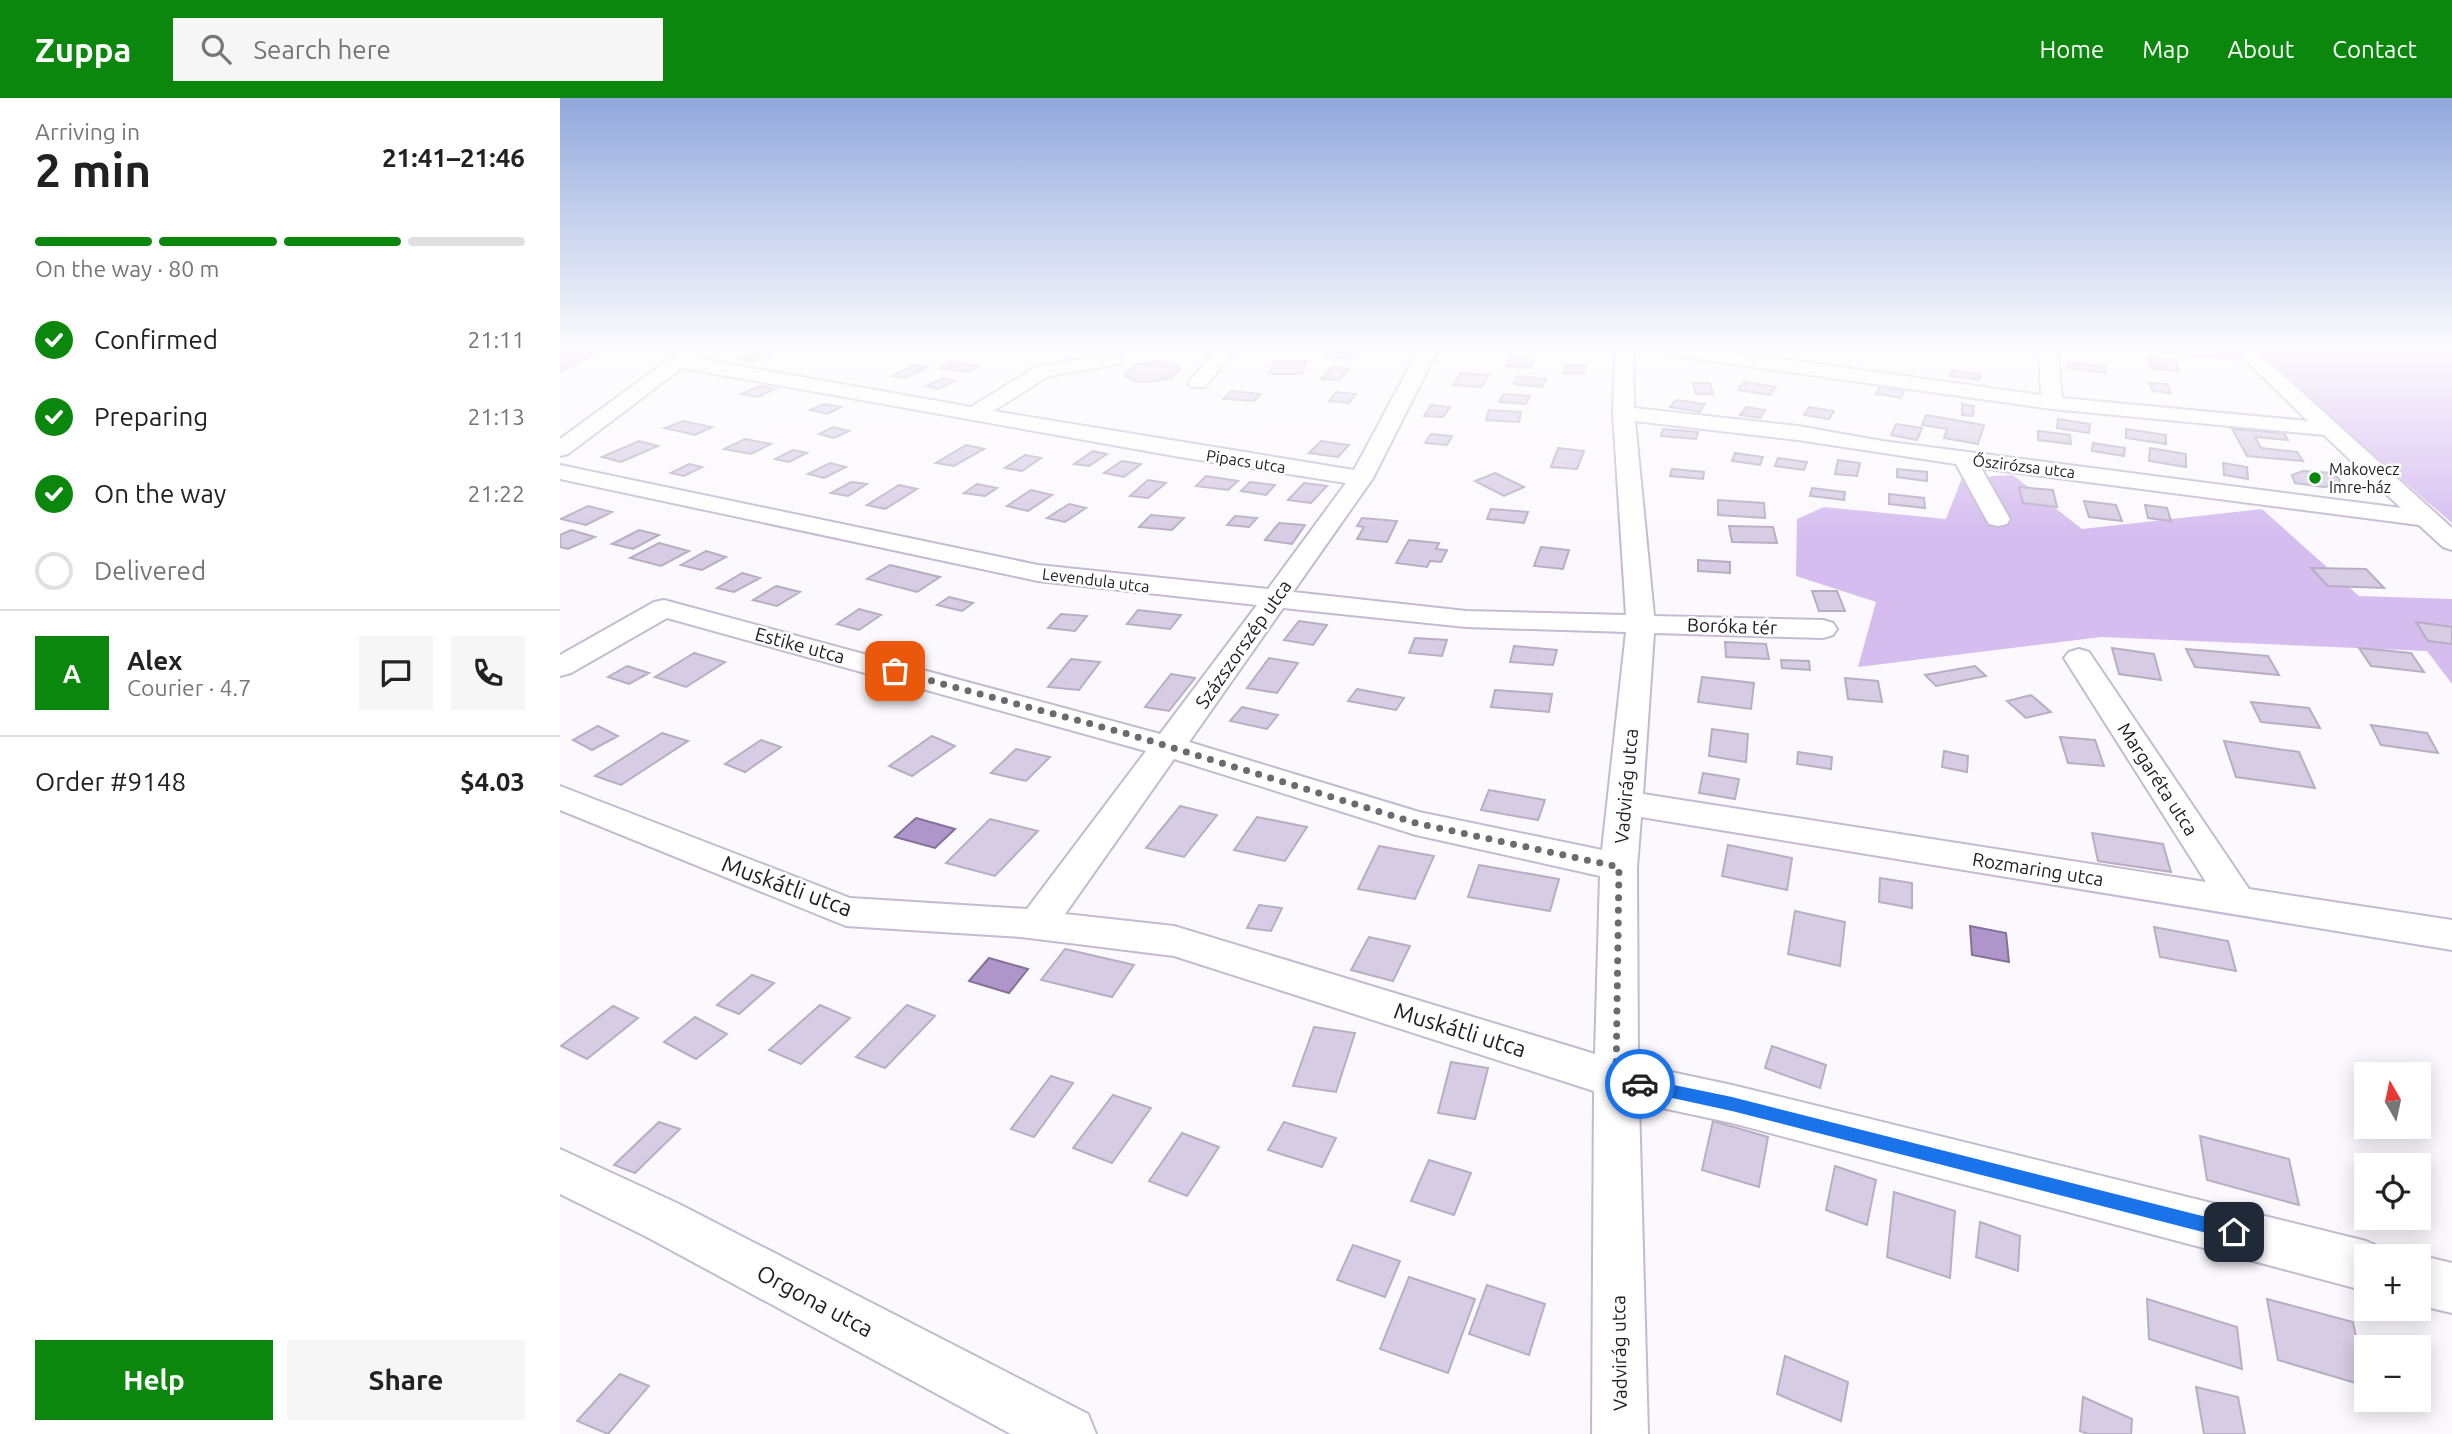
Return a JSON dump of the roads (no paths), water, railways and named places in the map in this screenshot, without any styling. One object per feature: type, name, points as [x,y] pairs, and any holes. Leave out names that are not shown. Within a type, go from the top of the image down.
[{"type":"street","points":[[560,449],[610,411]]},
{"type":"street","name":"Pipacs utca","points":[[965,411],[1180,450],[1361,478]]},
{"type":"street","name":"Százszorszép utca","points":[[1036,925],[1167,746],[1181,732],[1361,478],[1396,411]]},
{"type":"street","points":[[2140,411],[2327,429]]},
{"type":"street","points":[[2308,411],[2452,542]]},
{"type":"street","name":"Őszirózsa utca","points":[[1625,413],[1798,433],[1882,448],[2423,518]]},
{"type":"street","name":"Vadvirág utca","points":[[1620,1434],[1616,1079],[1619,867],[1641,623],[1625,413]]},
{"type":"street","points":[[1964,458],[1998,519]]},
{"type":"street","name":"Levendula utca","points":[[560,472],[1038,573],[1466,620],[1641,623]]},
{"type":"street","name":"Estike utca","points":[[560,667],[664,608],[1167,746],[1416,823],[1619,867]]},
{"type":"street","name":"Boróka tér","points":[[1641,623],[1823,629]]},
{"type":"street","name":"Margaréta utca","points":[[2079,658],[2237,900]]},
{"type":"street","name":"Muskátli utca","points":[[560,797],[846,912],[1036,925],[1174,941],[1616,1079],[1732,1104],[2354,1263]]},
{"type":"street","name":"Rozmaring utca","points":[[1624,803],[2452,935]]},
{"type":"street","name":"Orgona utca","points":[[560,1171],[662,1220],[1068,1434]]},
{"type":"street","points":[[2431,1283],[2452,1288]]},
{"type":"place","name":"Makovecz Imre-ház","points":[[2315,478]]}]
